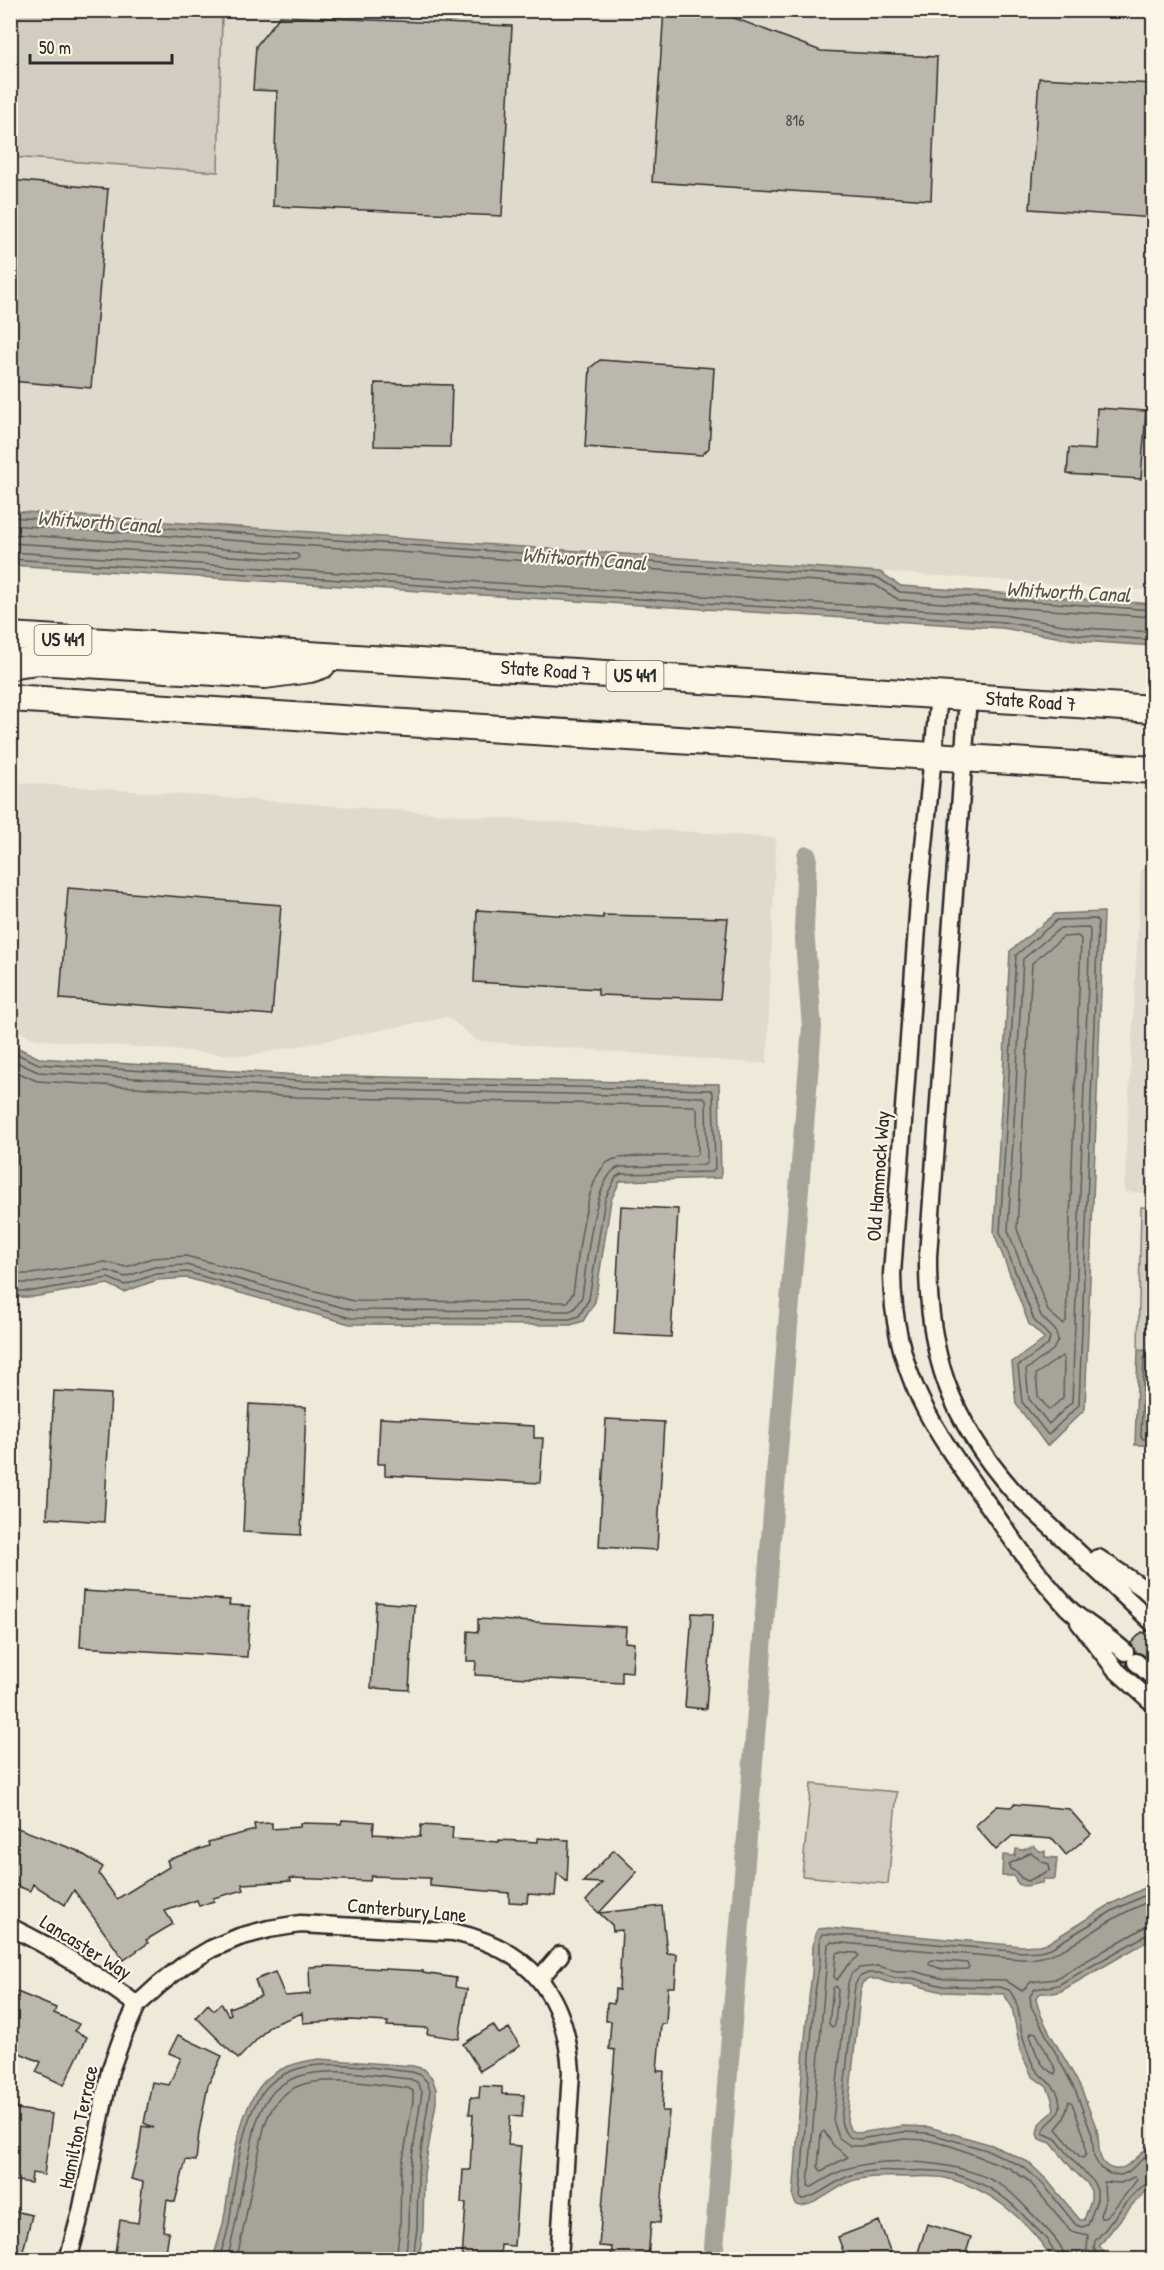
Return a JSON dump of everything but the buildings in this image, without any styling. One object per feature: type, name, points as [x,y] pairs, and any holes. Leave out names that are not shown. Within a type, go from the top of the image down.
[{"type":"main road","name":"State Road 7","points":[[10,636],[1154,709]]},
{"type":"main road","points":[[10,667],[13,664],[36,661],[265,675],[310,669],[342,657]]},
{"type":"main road","points":[[10,698],[1154,770]]},
{"type":"street","name":"Old Hammock Way","points":[[939,695],[920,885],[892,1274],[896,1324],[908,1371],[936,1432],[1034,1569],[1069,1609],[1109,1663],[1154,1704]]},
{"type":"street","points":[[968,697],[928,1256],[929,1312],[934,1342],[943,1376],[966,1428],[999,1474],[1014,1492],[1153,1623]]},
{"type":"street","points":[[1059,1532],[1143,1588],[1154,1598]]},
{"type":"street","name":"Old Hammock Way","points":[[1069,1609],[1109,1637],[1154,1678]]},
{"type":"street","name":"Canterbury Lane","points":[[137,2006],[159,1984],[184,1965],[239,1937],[269,1929],[300,1924],[453,1932],[477,1937],[500,1947],[521,1961],[539,1979],[564,2023],[569,2047],[571,2072],[559,2259]]},
{"type":"street","name":"Lancaster Way","points":[[10,1927],[72,1960],[137,2006]]},
{"type":"street","points":[[539,1979],[560,1955]]},
{"type":"street","name":"Hamilton Terrace","points":[[68,2259],[81,2212],[110,2071],[137,2006]]},
{"type":"shaded area","points":[[10,11],[227,11],[222,18],[218,172],[11,157]]},
{"type":"shaded area","points":[[227,11],[1153,11],[1153,591],[11,511],[10,157],[218,172],[222,18]]},
{"type":"shaded area","points":[[10,782],[776,838],[767,1064],[477,1041],[448,1017],[247,1056],[36,1039],[11,1028]]},
{"type":"shaded area","points":[[1141,869],[1154,869],[1153,1193],[1124,1192]]},
{"type":"shaded area","points":[[1141,1207],[1153,1208],[1153,1351],[1138,1350]]},
{"type":"shaded area","points":[[811,1784],[897,1792],[888,1884],[802,1876]]},
{"type":"water","name":"Whitworth Canal","points":[[11,511],[880,572],[901,586],[1153,604],[1153,646],[1081,641],[1002,628],[11,565]]},
{"type":"water","points":[[1104,912],[1085,1409],[1047,1446],[1016,1404],[1012,1362],[1045,1339],[1029,1324],[994,1233],[1010,951],[1055,914]]},
{"type":"water","points":[[10,1044],[39,1058],[298,1075],[719,1084],[721,1178],[620,1181],[611,1200],[595,1302],[583,1321],[571,1325],[350,1324],[187,1278],[157,1280],[124,1292],[108,1284],[33,1297],[11,1297]]},
{"type":"water","points":[[1138,1350],[1153,1351],[1153,1445],[1135,1445]]},
{"type":"water","points":[[1033,1846],[1040,1851],[1045,1851],[1045,1857],[1057,1858],[1055,1879],[1043,1879],[1042,1883],[1022,1886],[1014,1876],[1002,1876],[1003,1855],[1015,1856],[1016,1849],[1023,1850]]},
{"type":"water","points":[[1153,1884],[1153,1938],[1061,1991],[1041,1993],[1036,1997],[1043,2020],[1084,2096],[1097,2130],[1103,2163],[1114,2169],[1124,2167],[1153,2141],[1153,2185],[1132,2205],[1100,2245],[1110,2259],[1053,2259],[1031,2231],[1007,2208],[978,2190],[940,2177],[863,2178],[849,2182],[809,2204],[796,2205],[793,2197],[803,2058],[813,1944],[818,1929],[829,1928],[1022,1946],[1039,1945],[1048,1943],[1111,1904]],"holes":[[[869,1979],[943,1992],[1004,1994],[1012,2007],[1021,2053],[1032,2076],[1047,2087],[1054,2108],[1052,2113],[1039,2124],[1037,2134],[1039,2139],[1051,2143],[1087,2183],[1091,2191],[1091,2200],[1084,2220],[1080,2220],[1047,2180],[1028,2162],[992,2145],[929,2127],[903,2126],[859,2133],[850,2130],[847,2121],[861,1986]]]},
{"type":"water","points":[[319,2059],[413,2066],[424,2069],[432,2078],[436,2089],[436,2103],[424,2173],[423,2228],[419,2259],[213,2259],[223,2224],[239,2132],[253,2098],[262,2084],[274,2073],[296,2064]]},
{"type":"waterway","points":[[713,2260],[812,1027],[804,929],[807,856]]}]
